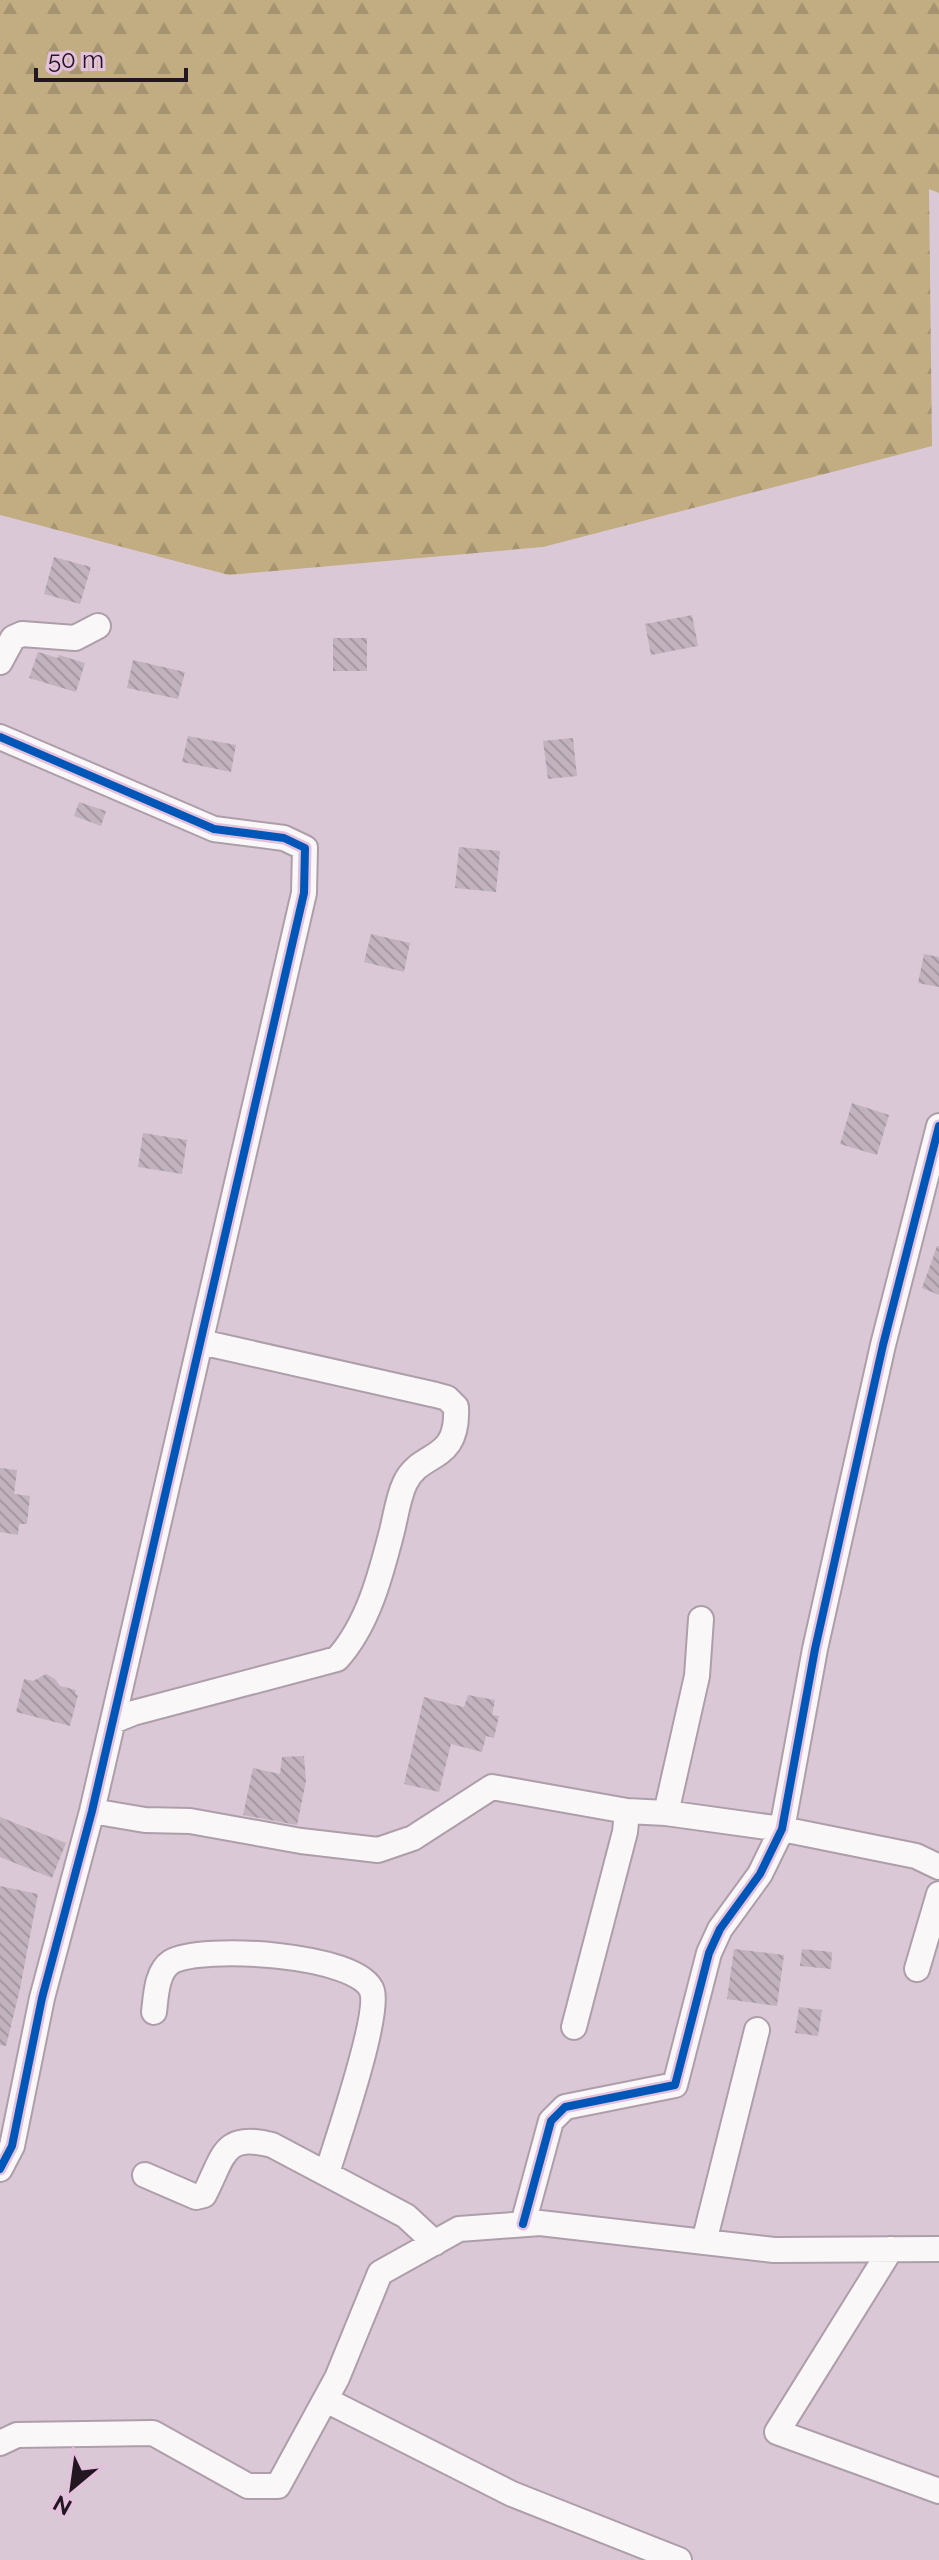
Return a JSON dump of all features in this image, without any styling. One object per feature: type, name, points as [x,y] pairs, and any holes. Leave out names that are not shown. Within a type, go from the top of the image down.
[{"type":"street","points":[[0,662],[13,638],[22,634],[75,638],[98,626]]},
{"type":"street","points":[[0,737],[214,829],[284,838],[305,848],[304,893],[201,1342],[92,1811],[42,1998],[12,2146],[0,2169]]},
{"type":"street","points":[[523,2224],[551,2121],[565,2107],[675,2085],[709,1953],[720,1929],[760,1874],[782,1829],[815,1649],[883,1345],[939,1126]]},
{"type":"street","points":[[113,1721],[337,1659],[351,1643],[380,1576],[406,1480],[440,1454],[457,1429],[456,1407],[447,1398],[201,1342]]},
{"type":"street","points":[[666,1813],[697,1676],[701,1619]]},
{"type":"street","points":[[92,1811],[145,1820],[190,1821],[301,1841],[378,1850],[413,1838],[492,1787],[627,1811],[666,1813],[782,1829],[916,1856],[939,1867]]},
{"type":"street","points":[[574,2027],[625,1832],[627,1811]]},
{"type":"street","points":[[917,1969],[939,1894]]},
{"type":"street","points":[[154,2012],[159,1977],[168,1964],[178,1959],[222,1953],[273,1956],[346,1969],[367,1981],[373,1993],[373,2007],[364,2052],[327,2173]]},
{"type":"street","points":[[704,2242],[757,2030]]},
{"type":"street","points":[[145,2175],[196,2197],[204,2195],[228,2149],[238,2141],[249,2139],[272,2145],[406,2216],[435,2243]]},
{"type":"street","points":[[0,2443],[17,2435],[153,2433],[248,2486],[278,2486],[337,2378],[380,2273],[459,2229],[540,2223],[774,2250],[939,2249]]},
{"type":"street","points":[[891,2249],[777,2432],[939,2491]]},
{"type":"street","points":[[326,2400],[512,2494],[679,2560]]},
{"type":"green space","points":[[0,0],[939,0],[939,193],[929,189],[932,446],[543,547],[229,575],[0,515]]},
{"type":"building","points":[[54,557],[91,567],[80,604],[44,594]]},
{"type":"building","points":[[692,615],[698,646],[651,655],[645,624]]},
{"type":"building","points":[[333,638],[367,638],[367,671],[333,671]]},
{"type":"building","points":[[38,652],[85,663],[76,692],[29,678]]},
{"type":"building","points":[[133,660],[185,672],[178,699],[127,688]]},
{"type":"building","points":[[188,736],[236,745],[231,772],[182,762]]},
{"type":"building","points":[[573,738],[577,776],[548,779],[543,741]]},
{"type":"building","points":[[79,802],[106,811],[101,826],[74,816]]},
{"type":"building","points":[[459,847],[500,851],[496,892],[455,888]]},
{"type":"building","points":[[371,934],[410,943],[404,972],[364,962]]},
{"type":"building","points":[[924,954],[939,957],[939,987],[918,983]]},
{"type":"building","points":[[852,1103],[889,1115],[877,1155],[840,1144]]},
{"type":"building","points":[[143,1133],[187,1140],[182,1174],[138,1167]]},
{"type":"building","points":[[939,1246],[939,1295],[922,1288]]},
{"type":"building","points":[[0,1468],[17,1470],[14,1494],[30,1496],[27,1524],[19,1524],[18,1535],[0,1532]]},
{"type":"building","points":[[46,1674],[60,1686],[76,1690],[75,1694],[78,1695],[70,1726],[16,1712],[24,1679],[33,1681]]},
{"type":"building","points":[[468,1695],[495,1700],[492,1715],[499,1716],[494,1738],[486,1736],[482,1752],[451,1744],[439,1792],[404,1784],[424,1697],[464,1707]]},
{"type":"building","points":[[304,1756],[306,1781],[297,1825],[243,1815],[253,1768],[280,1774],[282,1757]]},
{"type":"building","points":[[0,1817],[66,1843],[52,1878],[0,1857]]},
{"type":"building","points":[[0,1886],[38,1894],[6,2046],[0,2045]]},
{"type":"building","points":[[734,1949],[784,1955],[777,2006],[727,1999]]},
{"type":"building","points":[[802,1949],[832,1952],[831,1969],[800,1966]]},
{"type":"building","points":[[799,2007],[822,2010],[818,2036],[795,2033]]},
{"type":"cycle path","points":[[0,737],[214,829],[284,838],[305,848],[304,893],[92,1811],[42,1998],[12,2146],[0,2169]]},
{"type":"cycle path","points":[[523,2224],[551,2121],[565,2107],[675,2085],[709,1953],[720,1929],[760,1874],[782,1829],[815,1649],[883,1345],[939,1126]]}]
